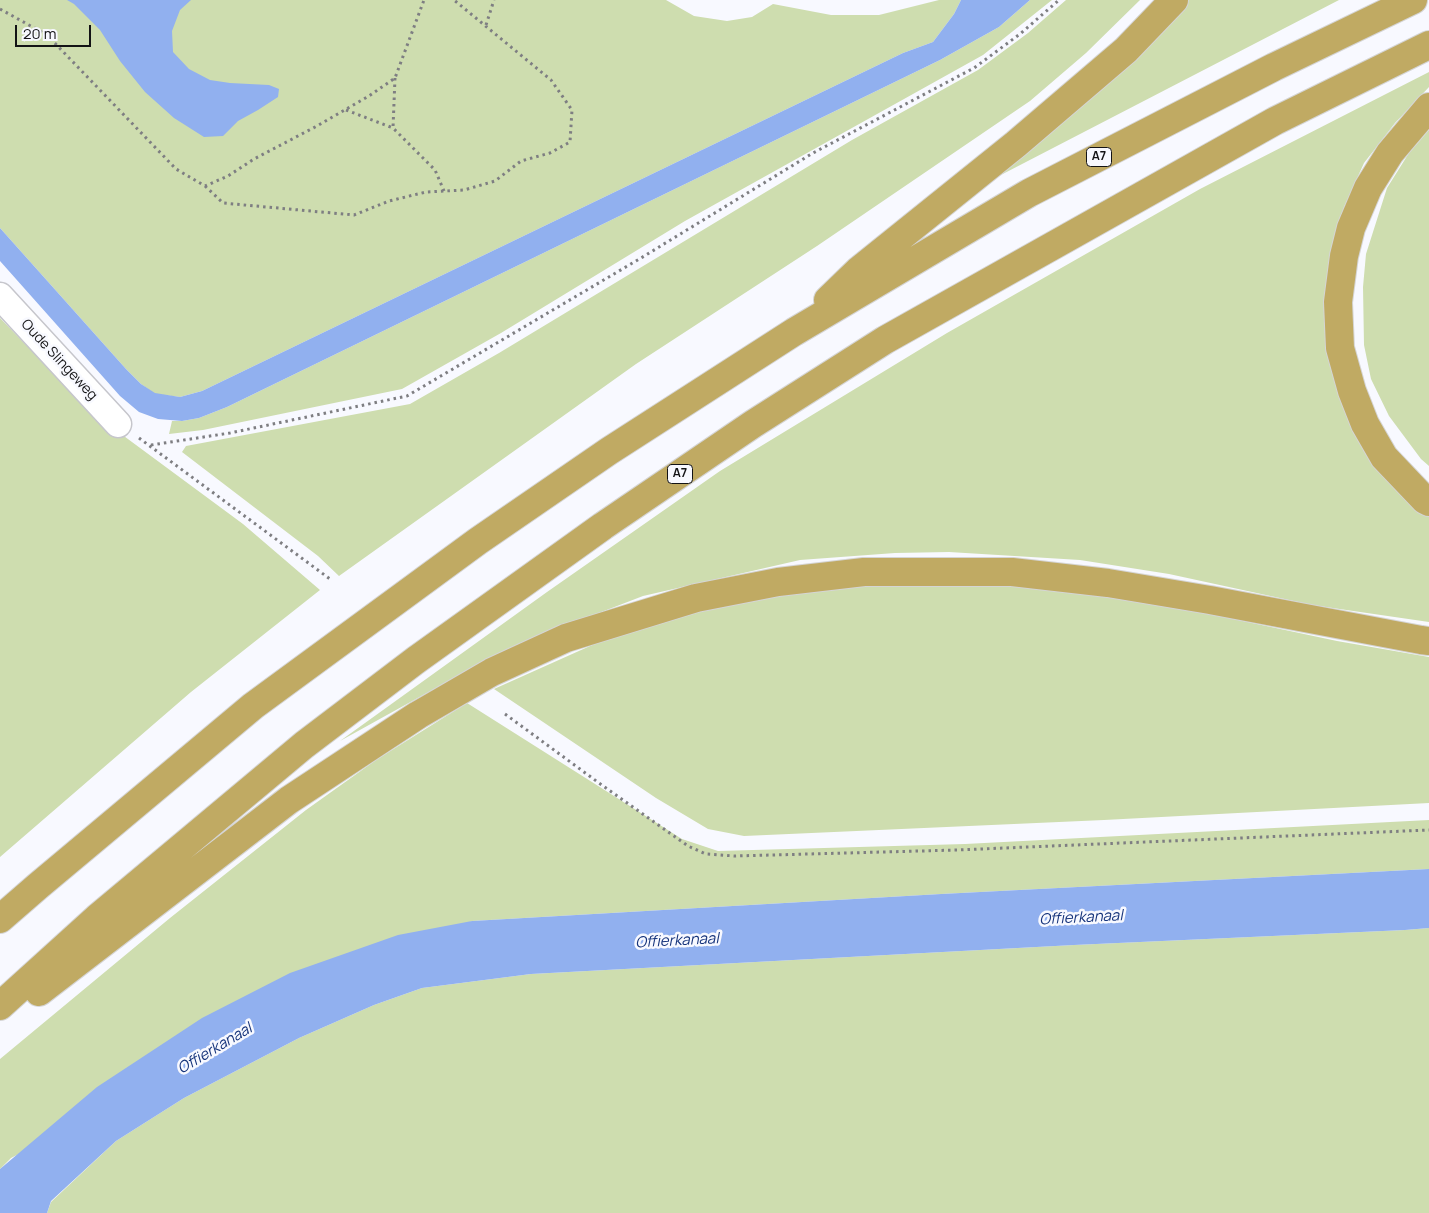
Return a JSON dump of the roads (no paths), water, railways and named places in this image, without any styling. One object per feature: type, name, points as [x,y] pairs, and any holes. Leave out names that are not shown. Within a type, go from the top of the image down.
[{"type":"highway","name":"A7","points":[[794,332],[858,271],[1016,144],[1126,50],[1174,0]]},
{"type":"highway","name":"A7","points":[[0,919],[45,879],[253,706],[478,541],[609,451],[794,332],[1029,193],[1274,67],[1413,0]]},
{"type":"highway","name":"A7","points":[[0,1006],[96,918],[304,745],[416,660],[603,526],[885,340],[1275,122],[1429,45]]},
{"type":"highway","points":[[1429,107],[1390,153],[1368,188],[1351,228],[1344,256],[1338,302],[1340,348],[1352,391],[1365,424],[1384,457],[1429,502]]},
{"type":"highway","points":[[0,1022],[288,800],[418,715],[492,672],[566,638],[696,598],[778,582],[864,572],[1012,572],[1108,583],[1429,641]]},
{"type":"street","name":"Oude Slingeweg","points":[[0,296],[118,424]]},
{"type":"water","points":[[67,0],[191,0],[180,10],[172,31],[173,52],[189,69],[210,80],[269,85],[279,89],[278,97],[238,121],[223,136],[204,137],[174,118],[145,92],[120,61],[100,30],[74,4]]},
{"type":"water","points":[[961,0],[1030,0],[999,27],[940,60],[227,407],[199,418],[182,421],[158,419],[139,412],[120,396],[0,261],[0,228],[141,384],[155,393],[180,397],[202,391],[903,53],[933,42],[954,14]]},
{"type":"water","name":"Offierkanaal","points":[[1429,869],[1429,928],[531,974],[422,988],[374,1005],[299,1038],[184,1098],[116,1141],[51,1201],[47,1213],[0,1213],[0,1169],[97,1087],[202,1018],[290,973],[398,935],[472,921],[941,894]]}]
